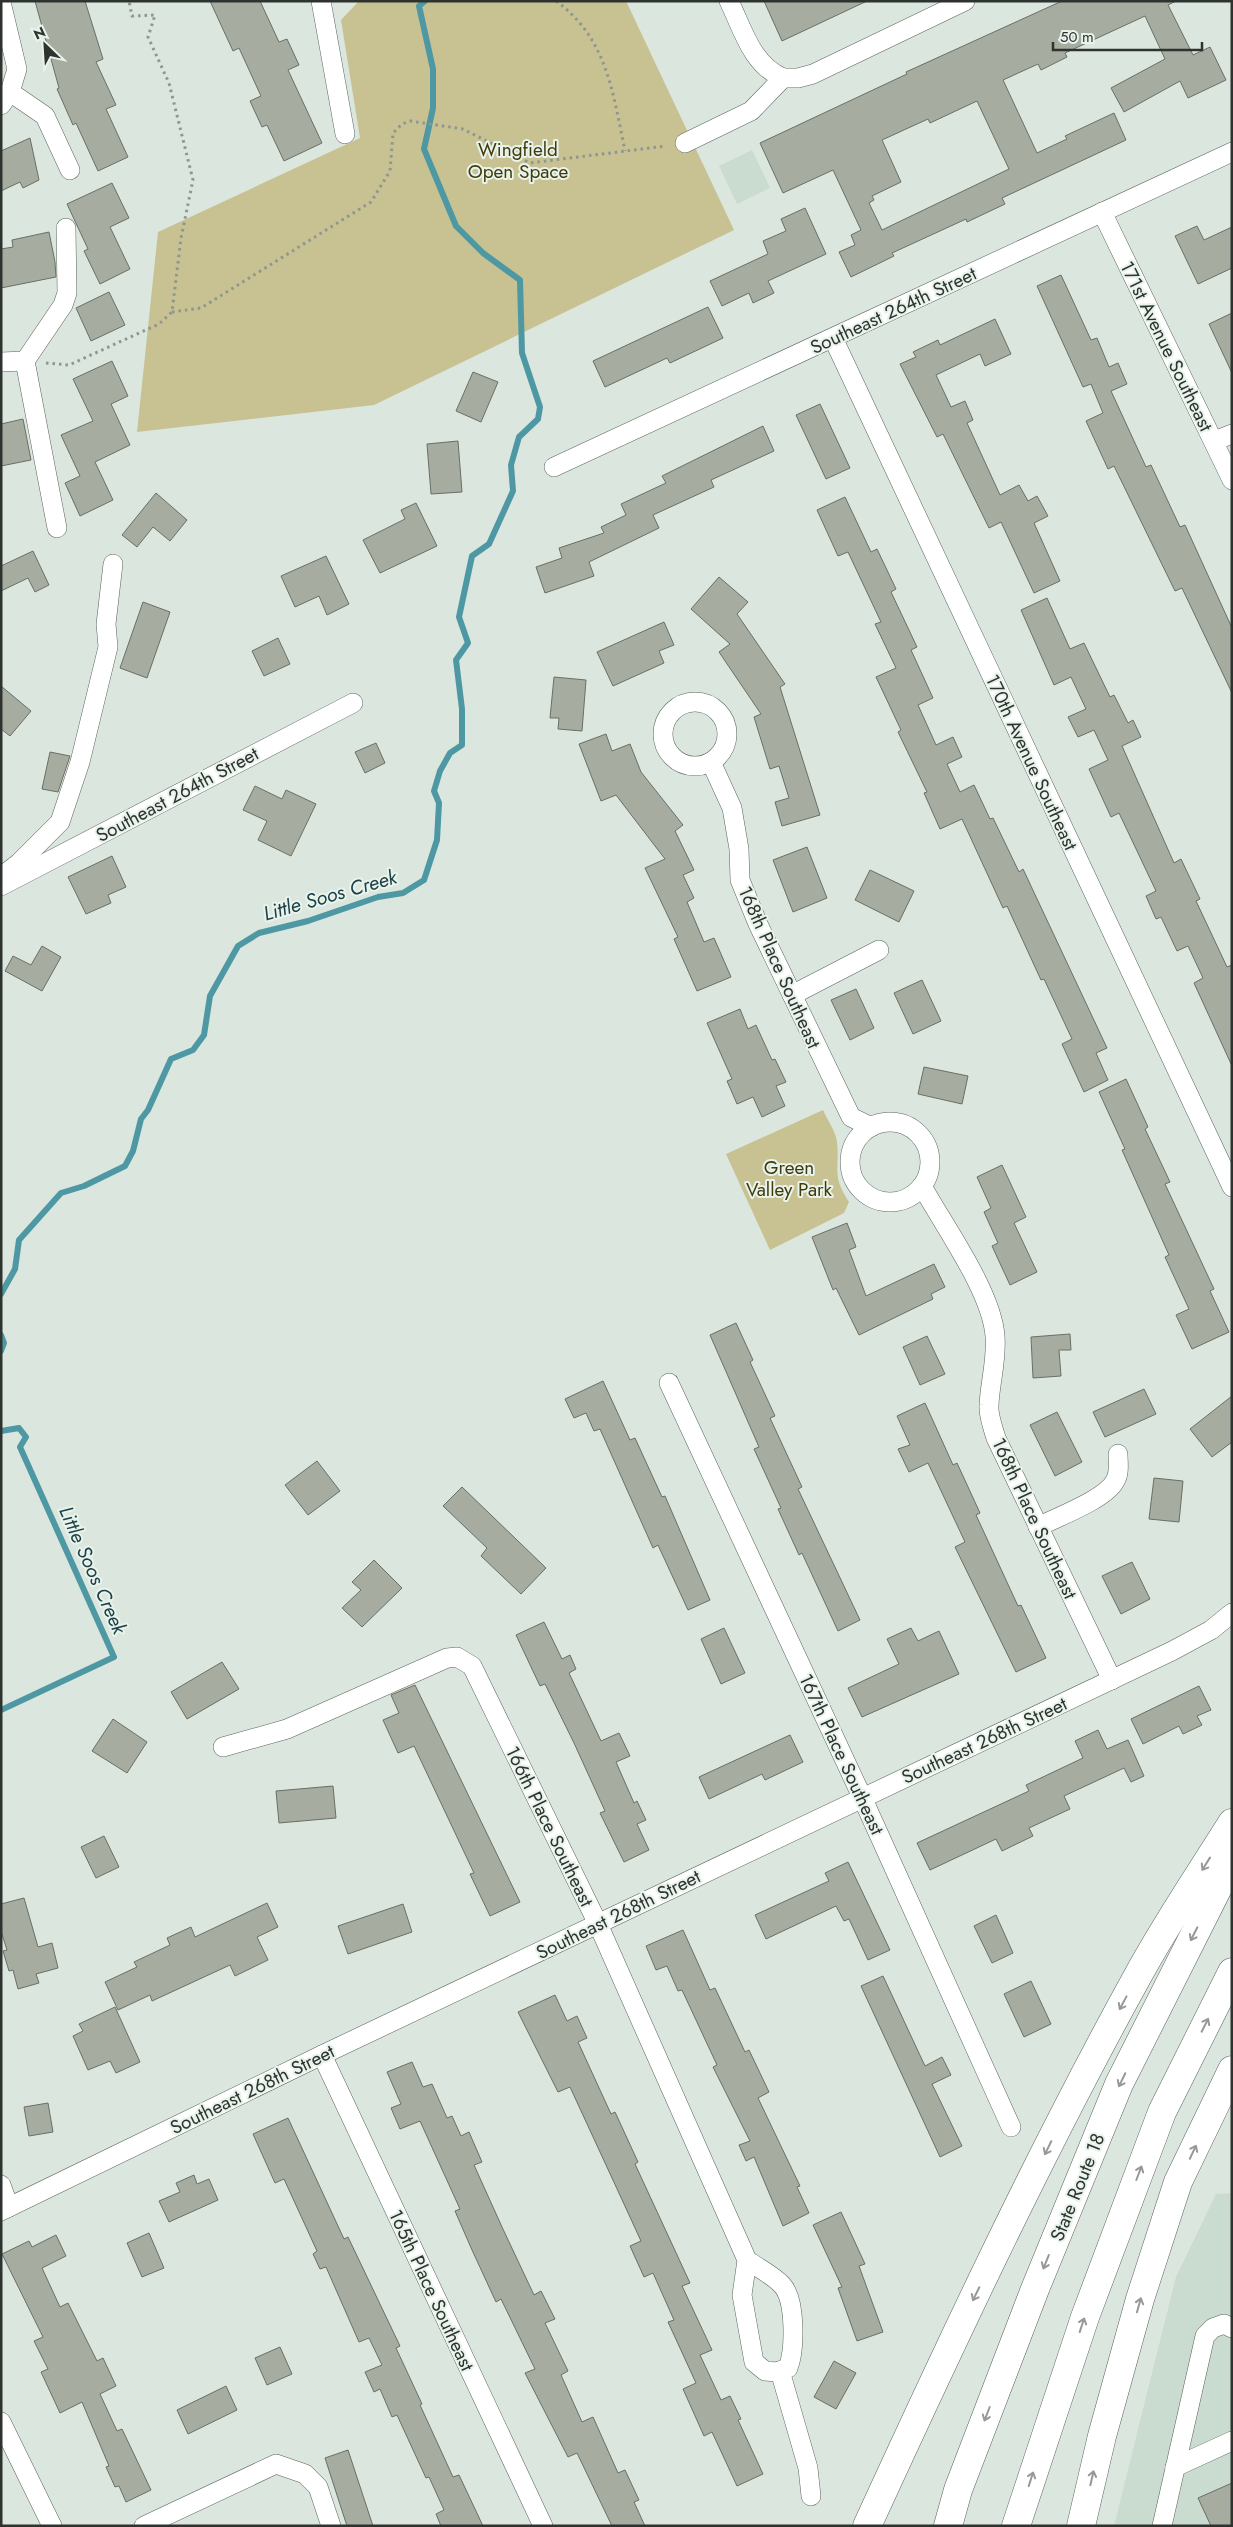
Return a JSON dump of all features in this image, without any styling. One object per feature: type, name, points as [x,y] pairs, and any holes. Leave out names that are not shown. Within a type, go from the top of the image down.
[{"type":"highway","points":[[867,2526],[943,2363],[1069,2104],[1137,1977],[1232,1822]]},
{"type":"highway","name":"State Route 18","points":[[948,2526],[958,2490],[1035,2289],[1119,2084],[1232,1860]]},
{"type":"highway","points":[[1016,2526],[1085,2317],[1162,2112],[1232,1972]]},
{"type":"highway","points":[[1081,2526],[1102,2436],[1138,2308],[1178,2182],[1232,2070]]},
{"type":"street","points":[[321,1],[345,134]]},
{"type":"street","points":[[729,1],[756,58],[773,74],[783,78],[798,78],[813,74],[965,1]]},
{"type":"street","points":[[1,2],[17,69],[6,98],[45,116],[70,170]]},
{"type":"street","points":[[685,143],[750,111],[762,102],[783,78]]},
{"type":"street","name":"Southeast 264th Street","points":[[554,467],[1232,152]]},
{"type":"street","name":"171st Avenue Southeast","points":[[1102,212],[1232,480]]},
{"type":"street","points":[[57,528],[25,362],[63,305],[67,293],[66,228]]},
{"type":"street","name":"170th Avenue Southeast","points":[[832,338],[1232,1187]]},
{"type":"street","points":[[1,362],[25,362]]},
{"type":"street","points":[[1214,441],[1232,434]]},
{"type":"street","points":[[1,877],[19,863],[60,822],[80,762],[108,647],[106,624],[113,564]]},
{"type":"street","name":"Southeast 264th Street","points":[[1,886],[353,703]]},
{"type":"street","name":"168th Place Southeast","points":[[711,762],[732,808],[739,849],[740,880],[851,1118],[871,1127]]},
{"type":"street","points":[[792,995],[879,950]]},
{"type":"street","points":[[884,1123],[898,1123],[910,1128],[920,1136],[927,1148],[930,1161],[928,1174],[922,1186],[912,1195],[900,1201],[888,1202],[875,1199],[860,1188],[851,1171],[850,1158],[854,1146],[861,1135],[871,1127],[884,1123]]},
{"type":"street","name":"168th Place Southeast","points":[[922,1186],[980,1287],[992,1320],[995,1337],[994,1376],[988,1406],[996,1438],[1112,1680]]},
{"type":"street","name":"167th Place Southeast","points":[[669,1383],[862,1797],[1011,2127]]},
{"type":"street","points":[[1038,1527],[1097,1497],[1108,1489],[1115,1481],[1119,1468],[1118,1454]]},
{"type":"street","name":"Southeast 268th Street","points":[[5,2209],[322,2055],[862,1797],[1112,1680],[1211,1630],[1232,1614]]},
{"type":"street","name":"166th Place Southeast","points":[[223,1747],[287,1729],[447,1658],[456,1657],[472,1666],[598,1924],[747,2260]]},
{"type":"street","name":"165th Place Southeast","points":[[322,2055],[543,2526]]},
{"type":"street","points":[[1,2185],[5,2209]]},
{"type":"street","points":[[747,2260],[781,2284],[789,2294],[794,2347],[788,2368],[780,2371],[765,2371],[754,2362],[742,2295],[747,2260]]},
{"type":"street","points":[[1162,2526],[1204,2336],[1213,2328],[1224,2324],[1232,2328]]},
{"type":"street","points":[[780,2371],[808,2468],[811,2496]]},
{"type":"street","points":[[1,2422],[6,2442],[52,2526]]},
{"type":"street","points":[[1176,2467],[1232,2441]]},
{"type":"street","points":[[144,2526],[276,2464],[305,2474],[318,2487],[331,2526]]},
{"type":"path","points":[[129,1],[132,16],[155,15],[148,37],[169,83],[194,180],[181,238],[172,312]]},
{"type":"path","points":[[556,1],[574,14],[603,58],[612,89],[625,151]]},
{"type":"path","points":[[25,362],[69,364],[159,324],[172,312],[201,308],[371,202],[390,172],[393,133],[402,124],[415,122],[463,129],[530,163],[685,143]]},
{"type":"shaded area","points":[[752,150],[770,188],[737,204],[719,166]]},
{"type":"shaded area","points":[[1232,2193],[1232,2526],[1114,2526],[1176,2277],[1216,2194]]},
{"type":"green space","name":"Wingfield Open Space","points":[[359,1],[626,1],[734,230],[374,405],[137,432],[158,232],[360,138],[341,20]]},
{"type":"green space","name":"Green Valley Park","points":[[823,1110],[836,1138],[838,1178],[843,1193],[849,1202],[844,1213],[770,1250],[726,1154]]},
{"type":"building","points":[[35,1],[85,1],[103,59],[96,62],[116,105],[106,109],[128,157],[98,171],[76,123],[73,125],[57,89],[59,88]]},
{"type":"building","points":[[210,1],[260,1],[279,42],[287,39],[299,65],[288,70],[322,143],[284,161],[267,125],[262,127],[250,101],[261,96],[239,48],[233,51]]},
{"type":"building","points":[[764,1],[867,1],[782,41]]},
{"type":"building","points":[[1062,1],[1176,1],[1168,5],[1193,55],[1210,47],[1226,80],[1188,98],[1180,81],[1124,112],[1111,88],[1165,59],[1145,16],[1065,53],[1067,57],[1041,70],[1038,64],[1003,80],[1037,153],[1067,139],[1065,136],[1114,113],[1126,140],[1002,198],[1005,204],[967,222],[966,219],[892,253],[894,256],[851,277],[839,252],[855,245],[851,235],[861,230],[833,170],[783,193],[760,143],[907,74],[906,72]],"holes":[[[977,101],[1009,169],[882,230],[869,203],[874,200],[872,196],[901,182],[882,140],[928,119],[930,123]]]},
{"type":"building","points":[[30,138],[39,180],[23,188],[20,182],[1,191],[1,151]]},
{"type":"building","points":[[112,183],[129,218],[110,227],[130,269],[100,284],[84,251],[88,249],[67,204]]},
{"type":"building","points":[[805,208],[826,254],[768,281],[774,293],[753,303],[749,293],[722,306],[710,281],[768,254],[763,241],[786,231],[781,219]]},
{"type":"building","points":[[1197,226],[1204,240],[1232,227],[1232,268],[1198,284],[1175,236]]},
{"type":"building","points":[[49,232],[56,277],[1,288],[1,249],[13,247],[12,240]]},
{"type":"building","points":[[1061,275],[1091,340],[1097,338],[1109,367],[1118,363],[1127,384],[1111,391],[1146,467],[1151,465],[1180,527],[1185,525],[1232,628],[1232,693],[1182,588],[1175,591],[1114,466],[1108,469],[1086,421],[1103,413],[1091,384],[1083,387],[1037,286]]},
{"type":"building","points":[[109,292],[125,325],[91,341],[76,308]]},
{"type":"building","points":[[708,307],[723,338],[670,363],[667,358],[605,387],[593,361]]},
{"type":"building","points":[[1232,313],[1232,373],[1209,324]]},
{"type":"building","points":[[995,319],[1011,354],[985,366],[980,354],[936,375],[951,407],[965,401],[973,420],[967,423],[1000,495],[1019,485],[1028,501],[1037,496],[1048,516],[1034,523],[1060,581],[1034,593],[1001,522],[989,528],[943,434],[937,437],[900,364],[916,357],[913,352],[938,340],[940,345]]},
{"type":"building","points":[[112,361],[128,396],[111,404],[130,445],[95,462],[113,500],[80,516],[65,483],[80,476],[61,435],[93,421],[73,379]]},
{"type":"building","points":[[473,372],[498,382],[481,422],[456,411]]},
{"type":"building","points":[[820,404],[850,468],[826,479],[796,415]]},
{"type":"building","points":[[23,419],[31,460],[1,466],[1,424]]},
{"type":"building","points":[[763,426],[774,451],[711,480],[714,487],[653,515],[659,528],[589,562],[594,576],[545,593],[536,567],[562,558],[559,548],[604,533],[601,527],[626,515],[621,504],[666,483],[662,476]]},
{"type":"building","points":[[458,441],[462,492],[431,494],[427,444]]},
{"type":"building","points":[[156,493],[187,520],[170,541],[153,527],[137,547],[122,535]]},
{"type":"building","points":[[845,497],[871,552],[877,549],[896,589],[891,592],[917,647],[911,650],[933,698],[918,705],[936,745],[953,737],[962,757],[947,764],[960,792],[974,785],[990,819],[993,818],[1019,872],[1023,869],[1107,1048],[1096,1053],[1108,1080],[1084,1092],[1062,1044],[1072,1039],[1044,979],[1041,980],[1007,906],[1003,908],[962,819],[940,829],[924,793],[927,792],[898,732],[901,730],[876,677],[896,668],[875,624],[881,622],[848,552],[838,556],[817,510]]},
{"type":"building","points":[[416,503],[437,546],[380,573],[363,540],[405,519],[401,510]]},
{"type":"building","points":[[33,551],[49,585],[35,592],[28,578],[1,591],[1,566]]},
{"type":"building","points":[[326,556],[349,604],[327,615],[319,596],[295,607],[281,576]]},
{"type":"building","points":[[719,577],[748,602],[737,614],[785,684],[780,687],[820,815],[782,826],[775,802],[789,798],[779,766],[770,769],[754,717],[761,714],[719,652],[730,644],[691,609]]},
{"type":"building","points":[[1047,598],[1070,649],[1084,643],[1110,697],[1114,695],[1128,723],[1133,720],[1141,737],[1122,746],[1174,863],[1181,859],[1200,899],[1196,901],[1227,967],[1232,965],[1232,1066],[1194,983],[1203,978],[1188,946],[1177,951],[1161,917],[1156,919],[1146,896],[1156,891],[1119,813],[1111,817],[1089,769],[1108,760],[1094,730],[1078,737],[1068,717],[1086,709],[1071,677],[1054,685],[1021,610]]},
{"type":"building","points":[[143,602],[170,612],[147,678],[120,668]]},
{"type":"building","points":[[664,622],[674,645],[659,651],[664,663],[613,686],[597,652]]},
{"type":"building","points":[[278,638],[290,664],[264,676],[252,651]]},
{"type":"building","points":[[554,677],[586,680],[582,731],[558,729],[559,718],[550,718]]},
{"type":"building","points":[[1,686],[31,711],[10,736],[1,729]]},
{"type":"building","points":[[606,734],[612,751],[630,744],[641,772],[683,825],[675,831],[694,870],[683,875],[694,898],[687,902],[704,942],[714,938],[731,977],[697,991],[674,939],[678,937],[645,868],[665,859],[616,795],[601,801],[579,744]]},
{"type":"building","points":[[376,743],[385,763],[365,773],[355,752]]},
{"type":"building","points":[[50,752],[70,756],[58,792],[42,789]]},
{"type":"building","points":[[255,786],[282,799],[286,790],[316,804],[291,856],[258,840],[267,821],[243,810]]},
{"type":"building","points":[[807,847],[827,898],[793,912],[773,860]]},
{"type":"building","points":[[112,856],[126,887],[108,895],[111,903],[86,914],[68,877]]},
{"type":"building","points":[[870,870],[914,891],[899,922],[855,900]]},
{"type":"building","points":[[42,946],[61,957],[42,991],[5,971],[13,956],[31,965]]},
{"type":"building","points":[[922,980],[941,1021],[913,1034],[894,993]]},
{"type":"building","points":[[856,989],[874,1028],[850,1040],[831,1000]]},
{"type":"building","points":[[740,1009],[748,1029],[756,1025],[772,1060],[775,1059],[786,1082],[776,1086],[785,1106],[762,1117],[753,1097],[737,1104],[727,1081],[732,1079],[707,1023]]},
{"type":"building","points":[[924,1067],[968,1076],[962,1104],[918,1094]]},
{"type":"building","points":[[1126,1079],[1148,1127],[1145,1129],[1170,1182],[1165,1184],[1214,1289],[1210,1291],[1229,1332],[1192,1349],[1176,1315],[1189,1309],[1165,1257],[1169,1255],[1122,1150],[1125,1149],[1099,1092]]},
{"type":"building","points":[[1002,1165],[1026,1217],[1014,1223],[1037,1272],[1010,1285],[992,1246],[998,1243],[984,1212],[991,1208],[977,1177]]},
{"type":"building","points":[[847,1223],[856,1247],[849,1250],[866,1296],[934,1264],[945,1287],[931,1294],[933,1299],[859,1335],[836,1288],[833,1290],[812,1237]]},
{"type":"building","points":[[736,1323],[753,1360],[750,1362],[775,1416],[770,1418],[802,1487],[798,1489],[860,1620],[838,1631],[802,1553],[799,1555],[778,1509],[781,1508],[754,1449],[759,1447],[710,1335]]},
{"type":"building","points":[[1070,1334],[1071,1350],[1059,1350],[1061,1376],[1033,1378],[1031,1337]]},
{"type":"building","points":[[927,1336],[945,1374],[920,1385],[903,1347]]},
{"type":"building","points":[[603,1381],[630,1440],[635,1438],[662,1497],[665,1496],[710,1600],[688,1610],[658,1545],[653,1548],[600,1429],[594,1431],[586,1413],[574,1418],[565,1399]]},
{"type":"building","points":[[1144,1389],[1156,1414],[1105,1437],[1093,1412]]},
{"type":"building","points":[[1232,1396],[1232,1442],[1212,1457],[1190,1429]]},
{"type":"building","points":[[925,1403],[953,1465],[957,1463],[980,1513],[976,1515],[1018,1606],[1021,1605],[1046,1658],[1016,1672],[955,1547],[965,1542],[928,1463],[909,1472],[898,1449],[910,1445],[897,1416]]},
{"type":"building","points":[[1057,1412],[1082,1462],[1055,1476],[1030,1425]]},
{"type":"building","points":[[317,1461],[340,1491],[308,1515],[285,1485]]},
{"type":"building","points":[[1154,1478],[1183,1481],[1179,1522],[1149,1519]]},
{"type":"building","points":[[462,1487],[546,1568],[521,1594],[481,1556],[487,1548],[443,1506]]},
{"type":"building","points":[[374,1560],[402,1588],[362,1627],[342,1608],[361,1590],[352,1582]]},
{"type":"building","points":[[1132,1562],[1150,1599],[1121,1614],[1102,1576]]},
{"type":"building","points":[[544,1622],[562,1659],[570,1655],[576,1669],[569,1673],[601,1741],[619,1733],[630,1756],[616,1762],[634,1803],[637,1801],[646,1820],[637,1824],[649,1850],[624,1862],[600,1813],[605,1811],[574,1743],[545,1684],[540,1686],[516,1635]]},
{"type":"building","points":[[724,1628],[745,1673],[721,1684],[701,1639]]},
{"type":"building","points":[[911,1628],[918,1641],[939,1631],[959,1674],[862,1717],[848,1688],[899,1664],[887,1639]]},
{"type":"building","points":[[222,1662],[239,1689],[187,1719],[171,1692]]},
{"type":"building","points":[[415,1685],[520,1902],[490,1916],[470,1874],[474,1873],[414,1746],[398,1753],[383,1720],[399,1713],[391,1695]]},
{"type":"building","points":[[1199,1686],[1211,1710],[1197,1716],[1202,1725],[1183,1734],[1179,1726],[1143,1744],[1131,1719]]},
{"type":"building","points":[[113,1719],[147,1742],[127,1773],[92,1751]]},
{"type":"building","points":[[1098,1730],[1107,1749],[1128,1740],[1144,1776],[1131,1782],[1124,1768],[1064,1796],[1070,1809],[1029,1828],[1033,1836],[1002,1851],[996,1839],[930,1870],[917,1843],[1029,1791],[1026,1785],[1083,1758],[1075,1741]]},
{"type":"building","points":[[790,1735],[803,1762],[765,1780],[762,1774],[709,1799],[699,1777]]},
{"type":"building","points":[[333,1786],[336,1818],[279,1823],[276,1791]]},
{"type":"building","points":[[104,1836],[119,1867],[96,1878],[81,1847]]},
{"type":"building","points":[[848,1862],[890,1950],[868,1960],[849,1919],[844,1921],[836,1906],[766,1939],[755,1915],[829,1881],[825,1873]]},
{"type":"building","points":[[24,1898],[38,1947],[52,1943],[58,1968],[36,1974],[39,1983],[18,1989],[13,1970],[9,1971],[3,1951],[7,1950],[1,1931],[1,1904]]},
{"type":"building","points":[[267,1903],[278,1927],[257,1937],[268,1960],[235,1976],[230,1965],[152,2001],[150,1995],[118,2010],[105,1982],[137,1967],[134,1962],[170,1945],[167,1938],[191,1927],[195,1937]]},
{"type":"building","points":[[403,1904],[412,1932],[348,1954],[338,1926]]},
{"type":"building","points":[[996,1915],[1013,1953],[992,1963],[974,1926]]},
{"type":"building","points":[[683,1930],[710,1990],[715,1988],[745,2052],[749,2050],[769,2092],[758,2098],[800,2186],[797,2187],[809,2213],[783,2226],[754,2157],[746,2161],[739,2145],[750,2141],[713,2067],[717,2065],[682,1990],[678,1991],[667,1966],[656,1970],[646,1946]]},
{"type":"building","points":[[883,1976],[925,2066],[942,2057],[951,2075],[932,2084],[962,2146],[940,2157],[861,1986]]},
{"type":"building","points":[[1031,1981],[1051,2024],[1024,2037],[1004,1994]]},
{"type":"building","points":[[555,1995],[567,2021],[577,2016],[587,2038],[578,2042],[611,2114],[615,2112],[638,2162],[635,2164],[690,2283],[682,2286],[712,2350],[700,2355],[721,2400],[730,2396],[741,2419],[738,2420],[763,2474],[737,2486],[712,2432],[704,2436],[683,2389],[696,2383],[668,2322],[674,2320],[653,2273],[644,2277],[630,2246],[641,2241],[570,2087],[558,2092],[518,2012]]},
{"type":"building","points":[[115,2007],[140,2062],[116,2073],[110,2061],[88,2070],[73,2036],[83,2031],[79,2024]]},
{"type":"building","points":[[412,2062],[423,2087],[432,2084],[447,2118],[452,2116],[461,2136],[469,2132],[482,2162],[474,2165],[502,2227],[534,2295],[541,2291],[555,2319],[545,2323],[568,2371],[561,2375],[582,2422],[593,2417],[618,2473],[625,2470],[639,2500],[634,2502],[645,2526],[612,2526],[577,2453],[568,2457],[525,2373],[535,2369],[501,2299],[496,2302],[455,2211],[460,2209],[420,2121],[400,2129],[391,2108],[401,2104],[387,2072]]},
{"type":"building","points":[[48,2103],[53,2132],[29,2136],[24,2107]]},
{"type":"building","points":[[288,2118],[344,2239],[348,2237],[400,2346],[396,2348],[453,2477],[459,2475],[483,2526],[441,2526],[436,2514],[444,2510],[429,2477],[426,2478],[397,2415],[392,2417],[380,2389],[374,2392],[365,2372],[382,2365],[369,2338],[359,2342],[326,2267],[320,2269],[313,2254],[317,2251],[284,2179],[275,2183],[253,2134]]},
{"type":"building","points":[[194,2175],[197,2184],[209,2179],[218,2200],[169,2222],[159,2201],[180,2192],[176,2183]]},
{"type":"building","points":[[841,2212],[865,2264],[859,2266],[883,2332],[857,2341],[838,2288],[842,2287],[813,2225]]},
{"type":"building","points":[[149,2233],[164,2268],[142,2277],[127,2243]]},
{"type":"building","points":[[56,2235],[66,2256],[42,2268],[60,2307],[68,2303],[97,2361],[103,2358],[116,2386],[100,2394],[117,2431],[122,2429],[151,2490],[126,2502],[119,2486],[115,2487],[106,2467],[109,2466],[82,2402],[60,2413],[41,2372],[48,2369],[34,2341],[43,2337],[2,2254],[29,2241],[32,2247]]},
{"type":"building","points":[[280,2347],[292,2374],[267,2385],[255,2358]]},
{"type":"building","points":[[834,2361],[856,2373],[836,2409],[814,2397]]},
{"type":"building","points":[[226,2386],[237,2410],[188,2434],[177,2410]]},
{"type":"building","points":[[348,2450],[373,2526],[347,2526],[325,2458]]},
{"type":"building","points":[[1232,2483],[1232,2526],[1211,2526],[1198,2498]]},
{"type":"waterway","name":"Little Soos Creek","points":[[1,1294],[15,1269],[19,1240],[61,1193],[84,1186],[125,1166],[133,1151],[141,1119],[148,1110],[171,1059],[193,1050],[204,1035],[210,996],[238,946],[259,933],[308,921],[378,897],[403,893],[424,880],[437,840],[439,803],[434,791],[440,771],[450,753],[462,745],[462,709],[456,660],[468,643],[459,617],[472,556],[489,544],[513,491],[511,465],[519,437],[538,419],[540,407],[522,353],[520,280],[483,253],[456,226],[424,149],[433,108],[433,69],[419,6],[425,1]]},
{"type":"waterway","name":"Little Soos Creek","points":[[1,1335],[4,1343],[1,1351]]},
{"type":"waterway","name":"Little Soos Creek","points":[[1,1431],[19,1428],[26,1437],[20,1447],[114,1657],[1,1710]]}]
